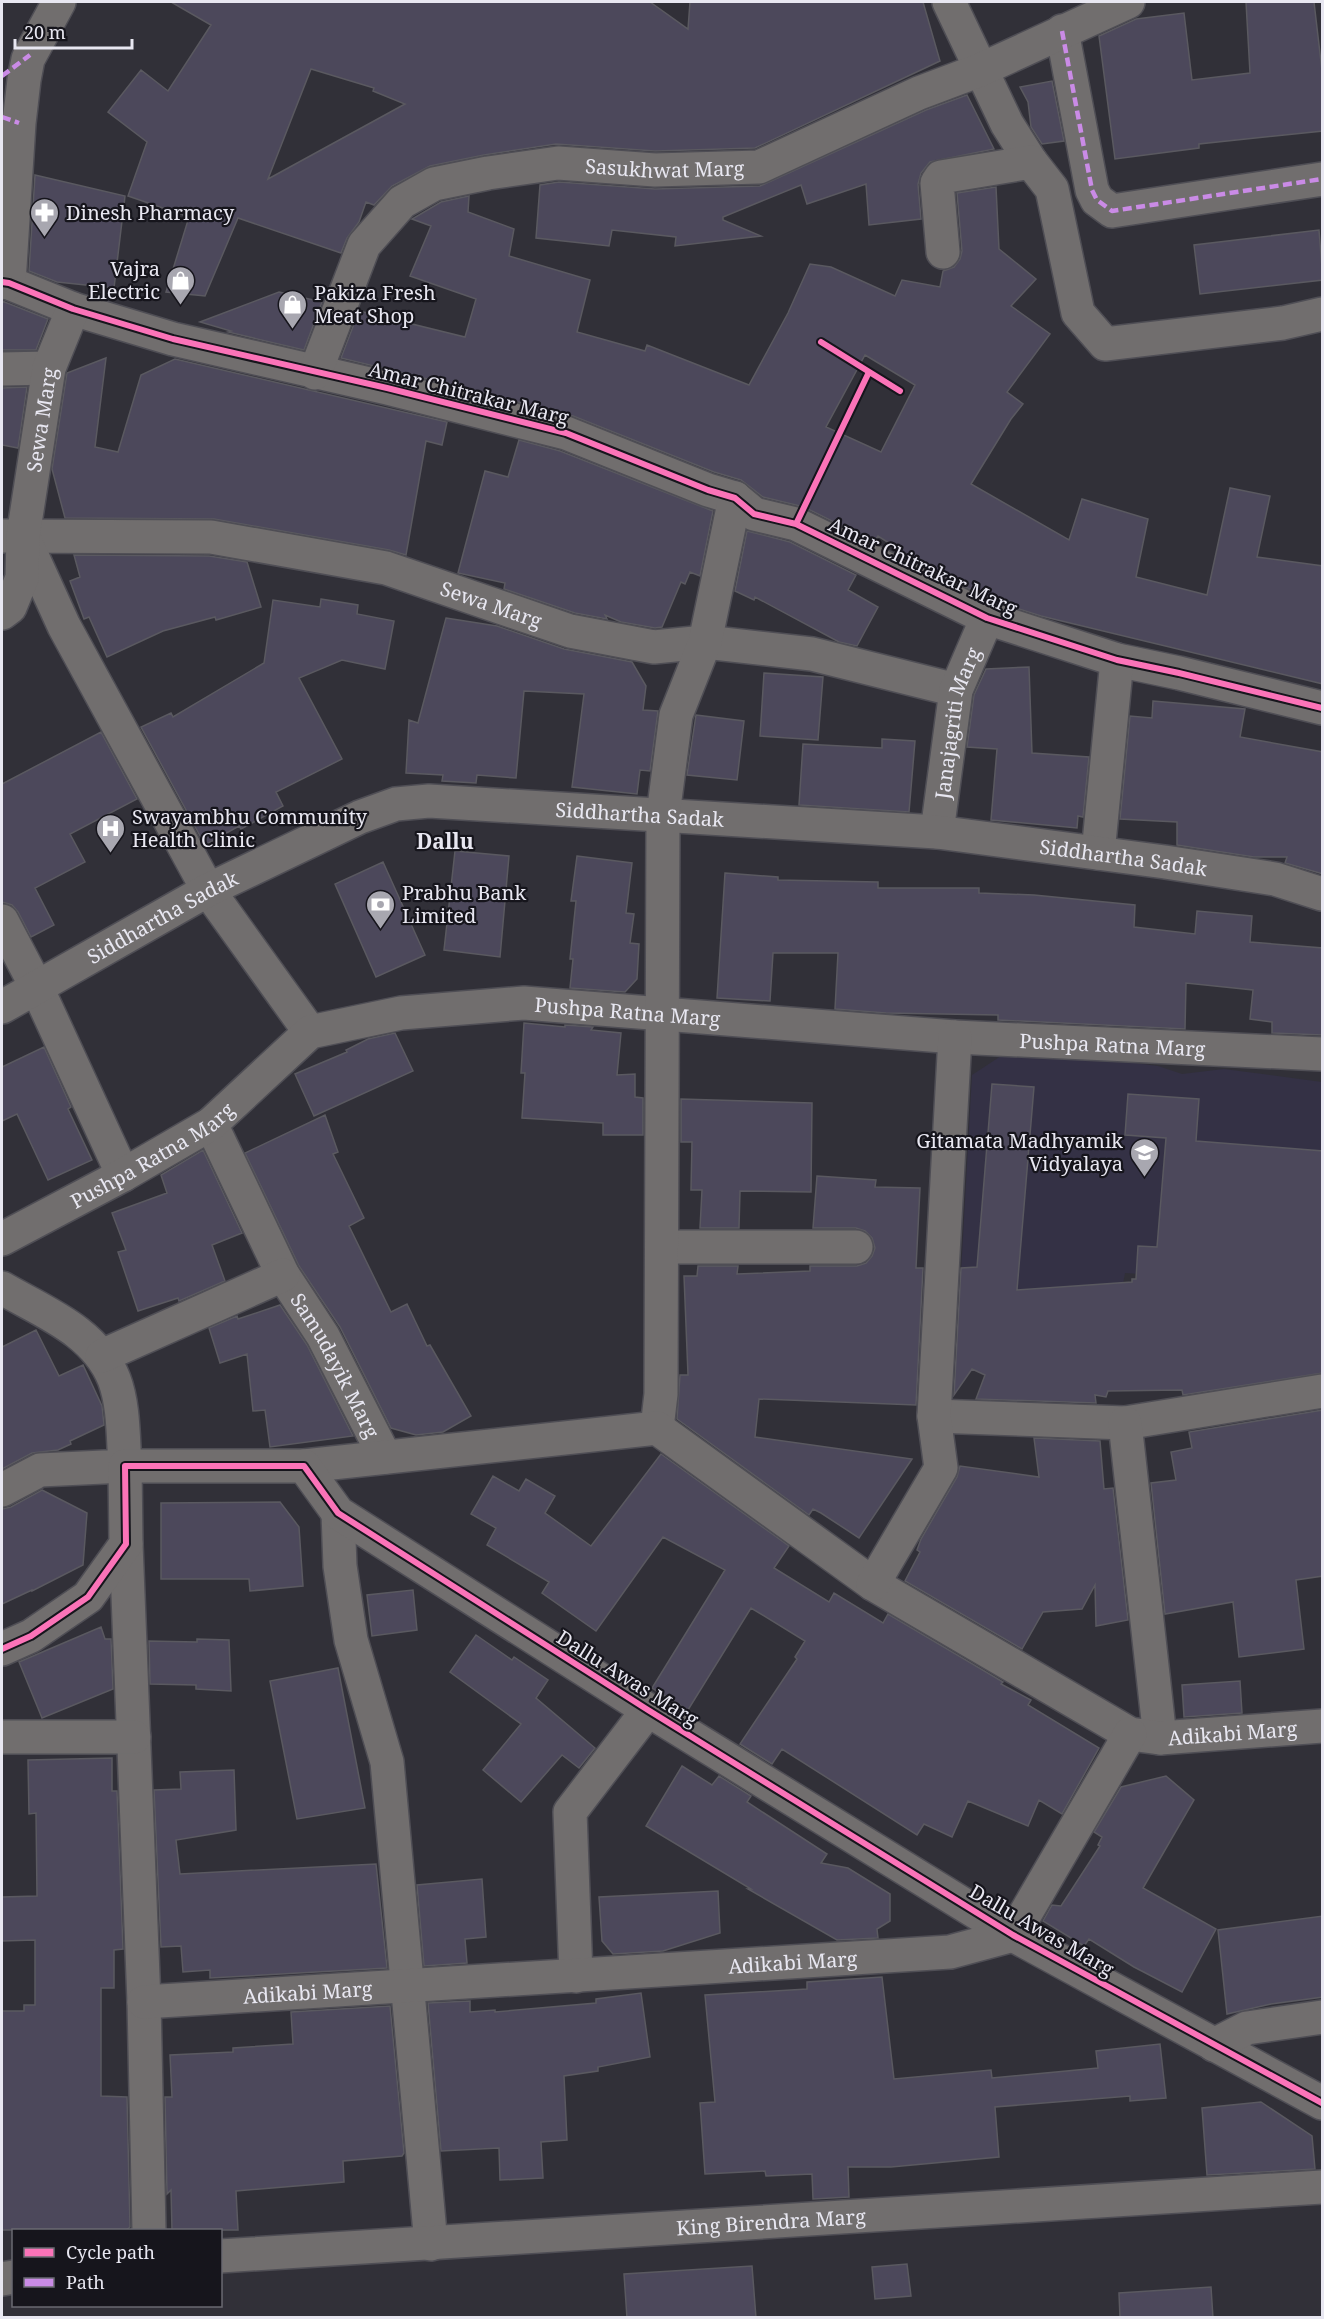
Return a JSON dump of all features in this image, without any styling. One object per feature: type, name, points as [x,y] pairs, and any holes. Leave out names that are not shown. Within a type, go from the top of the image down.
[{"type":"street","points":[[5,282],[19,123],[28,59],[59,2]]},
{"type":"street","points":[[949,2],[1007,124],[1031,162],[1052,189],[1078,313],[1105,344],[1283,323],[1323,314]]},
{"type":"street","name":"Sasukhwat Marg","points":[[315,373],[364,245],[402,202],[434,184],[488,173],[558,163],[655,170],[759,167],[919,93],[980,70],[1128,2]]},
{"type":"street","points":[[1062,31],[1092,190],[1097,200],[1112,211],[1323,179]]},
{"type":"street","points":[[943,252],[937,183],[941,177],[1031,162]]},
{"type":"street","name":"Amar Chitrakar Marg","points":[[5,282],[73,309],[173,339],[387,388],[566,433],[708,490],[735,498],[754,514],[796,524],[987,618],[1117,660],[1323,708]]},
{"type":"street","name":"Sewa Marg","points":[[2,613],[10,607],[22,578],[12,536],[50,368],[73,309]]},
{"type":"street","points":[[2,369],[50,368]]},
{"type":"street","points":[[657,1428],[661,1394],[663,815],[675,714],[705,642],[735,498]]},
{"type":"street","points":[[12,536],[64,626],[208,890],[310,1032]]},
{"type":"street","name":"Sewa Marg","points":[[12,536],[211,537],[386,568],[570,631],[654,647],[705,642],[812,654],[956,690]]},
{"type":"street","name":"Janajagriti Marg","points":[[937,832],[956,690],[987,618]]},
{"type":"street","points":[[1098,853],[1117,660]]},
{"type":"street","name":"Siddhartha Sadak","points":[[2,1007],[208,890],[360,817],[396,804],[429,801],[937,832],[1275,879],[1323,894]]},
{"type":"street","points":[[2,921],[37,988],[123,1175]]},
{"type":"street","name":"Pushpa Ratna Marg","points":[[2,1239],[123,1175],[211,1124],[310,1032],[401,1013],[524,1003],[955,1037],[1323,1054]]},
{"type":"street","points":[[873,1584],[941,1468],[934,1416],[955,1037]]},
{"type":"street","name":"Samudayik Marg","points":[[211,1124],[282,1275],[323,1336],[385,1457]]},
{"type":"street","points":[[662,1247],[856,1247]]},
{"type":"street","name":"Samudayik Marg","points":[[102,1356],[282,1275]]},
{"type":"street","points":[[2,1288],[81,1334],[102,1356],[114,1380],[120,1404],[125,1466],[144,2002],[149,2229]]},
{"type":"street","points":[[934,1416],[1125,1423],[1323,1391]]},
{"type":"street","points":[[1013,1935],[1145,1736],[1125,1423]]},
{"type":"street","points":[[2,1490],[40,1470],[125,1466],[304,1466],[657,1428],[873,1584],[1145,1736]]},
{"type":"street","name":"Dallu Awas Marg","points":[[304,1466],[338,1513],[648,1710],[1013,1935],[1323,2103]]},
{"type":"street","points":[[338,1513],[340,1566],[351,1640],[387,1762],[431,2244]]},
{"type":"street","points":[[2,1649],[31,1636],[88,1597],[126,1544]]},
{"type":"street","points":[[576,1976],[570,1812],[648,1710]]},
{"type":"street","name":"Adikabi Marg","points":[[1145,1736],[1323,1726]]},
{"type":"street","points":[[2,1737],[134,1737]]},
{"type":"street","name":"Adikabi Marg","points":[[144,2002],[950,1952],[1013,1935]]},
{"type":"street","points":[[1214,2045],[1247,2028],[1323,2017]]},
{"type":"street","name":"King Birendra Marg","points":[[222,2256],[1323,2187]]},
{"type":"shaded area","name":"Gitamata Madhyamik Vidyalaya","points":[[1004,1054],[1111,1060],[1158,1066],[1182,1074],[1224,1069],[1322,1082],[1322,1292],[1246,1281],[1125,1273],[1116,1323],[1016,1347],[957,1345],[972,1075]]},
{"type":"building","points":[[171,2],[650,2],[688,29],[690,2],[923,2],[940,61],[755,148],[655,151],[556,144],[430,166],[392,186],[374,205],[366,202],[359,222],[347,238],[341,253],[238,218],[205,296],[166,292],[189,217],[128,196],[147,142],[108,112],[141,70],[168,91],[211,25]],"holes":[[[311,69],[374,88],[373,91],[405,104],[268,179]]]},
{"type":"building","points":[[1246,2],[1314,2],[1323,79],[1323,131],[1199,144],[1199,148],[1115,159],[1099,36],[1136,19],[1184,13],[1192,80],[1250,73]]},
{"type":"building","points":[[1052,81],[1064,141],[1042,144],[1031,127],[1028,102],[1020,87]]},
{"type":"building","points":[[967,95],[994,149],[930,162],[921,173],[918,184],[921,219],[869,225],[866,184],[807,204],[801,185],[723,217],[723,220],[761,236],[675,246],[676,237],[612,230],[609,246],[536,238],[540,185],[559,182],[655,189],[760,186],[926,110]]},
{"type":"building","points":[[35,175],[125,196],[114,288],[57,282],[29,271]]},
{"type":"building","points":[[996,187],[999,249],[1036,279],[1011,306],[1050,334],[1007,392],[1023,404],[1011,419],[971,484],[1069,540],[1082,499],[1148,519],[1136,577],[1207,595],[1230,488],[1270,496],[1257,557],[1323,566],[1323,684],[1041,616],[994,601],[933,571],[878,536],[874,542],[804,507],[763,497],[741,480],[714,472],[573,416],[456,384],[456,386],[341,358],[359,311],[465,337],[476,299],[410,276],[431,226],[412,219],[441,202],[469,196],[468,212],[514,229],[509,256],[590,280],[577,332],[645,351],[647,345],[749,385],[788,313],[810,264],[831,267],[895,296],[902,280],[940,287],[943,271],[954,267],[962,251],[957,193]],"holes":[[[865,355],[915,385],[881,452],[826,427]]]},
{"type":"building","points":[[1319,230],[1323,280],[1200,294],[1194,245]]},
{"type":"building","points":[[279,292],[322,302],[304,350],[228,332],[231,331],[200,322]]},
{"type":"building","points":[[2,301],[48,319],[36,350],[2,350]]},
{"type":"building","points":[[106,358],[95,447],[118,452],[141,375],[175,359],[447,422],[442,445],[426,441],[406,555],[214,519],[65,518],[52,469],[67,373]]},
{"type":"building","points":[[27,387],[18,448],[2,445],[2,388]]},
{"type":"building","points":[[519,440],[560,451],[713,511],[700,576],[690,572],[685,584],[681,582],[662,627],[655,628],[621,622],[605,615],[607,619],[575,613],[504,589],[505,583],[458,573],[485,471],[508,477]]},
{"type":"building","points":[[747,531],[790,542],[856,575],[848,590],[878,607],[857,646],[839,642],[755,597],[754,600],[735,591]]},
{"type":"building","points":[[74,555],[209,556],[247,562],[261,607],[216,620],[215,617],[163,631],[107,657],[89,617],[84,619],[70,581],[80,577]]},
{"type":"building","points":[[321,599],[358,605],[357,614],[394,621],[385,669],[342,660],[299,678],[342,759],[276,792],[283,806],[205,845],[141,727],[171,713],[173,717],[264,663],[273,600],[320,607]]},
{"type":"building","points":[[446,618],[497,626],[564,649],[632,662],[646,686],[643,710],[658,711],[650,771],[640,770],[637,794],[572,787],[584,694],[524,691],[516,778],[477,775],[476,783],[442,781],[443,775],[406,773],[409,720],[418,723]]},
{"type":"building","points":[[1029,667],[1032,753],[1089,757],[1083,817],[1078,816],[1077,828],[991,820],[997,749],[967,747],[974,695],[986,669]]},
{"type":"building","points":[[764,673],[823,677],[818,740],[760,736]]},
{"type":"building","points":[[1153,701],[1245,709],[1240,737],[1323,752],[1323,874],[1285,863],[1287,857],[1254,857],[1177,845],[1177,822],[1120,819],[1130,716],[1152,718]]},
{"type":"building","points":[[696,715],[744,721],[737,780],[687,775]]},
{"type":"building","points":[[101,732],[137,799],[70,834],[85,862],[35,888],[54,925],[31,937],[18,912],[12,905],[2,902],[2,784]]},
{"type":"building","points":[[882,739],[915,741],[909,812],[799,805],[803,744],[882,748]]},
{"type":"building","points":[[455,851],[509,856],[500,957],[444,950]]},
{"type":"building","points":[[577,856],[632,863],[626,913],[634,914],[630,943],[639,944],[637,979],[625,992],[570,988],[573,959],[570,959],[576,901],[571,901]]},
{"type":"building","points":[[383,862],[425,955],[376,977],[335,884]]},
{"type":"building","points":[[725,873],[778,877],[778,880],[878,882],[878,888],[979,888],[979,893],[1034,895],[1135,905],[1134,927],[1195,934],[1197,911],[1252,916],[1250,942],[1323,948],[1323,1035],[1272,1033],[1272,1022],[1250,1019],[1253,990],[1186,983],[1185,1029],[998,1020],[998,1015],[886,1013],[835,1009],[838,953],[773,953],[770,1001],[717,998]]},
{"type":"building","points":[[524,1023],[593,1027],[591,1030],[621,1033],[617,1075],[635,1074],[635,1097],[643,1098],[643,1135],[603,1135],[603,1123],[522,1118],[525,1073],[521,1073]]},
{"type":"building","points":[[395,1033],[413,1071],[314,1116],[295,1074],[347,1052],[346,1050],[368,1039]]},
{"type":"building","points":[[44,1047],[71,1107],[68,1109],[92,1160],[48,1180],[17,1114],[2,1121],[2,1067]]},
{"type":"building","points":[[992,1084],[1034,1087],[1017,1290],[1132,1282],[1132,1279],[1136,1279],[1138,1246],[1157,1247],[1166,1138],[1125,1135],[1128,1094],[1199,1099],[1196,1141],[1323,1151],[1323,1373],[1183,1395],[1182,1390],[1108,1391],[1106,1397],[1095,1395],[1096,1403],[976,1399],[985,1375],[972,1369],[954,1395],[961,1268],[977,1267]]},
{"type":"building","points":[[681,1099],[812,1103],[811,1192],[740,1191],[739,1228],[700,1228],[702,1190],[691,1190],[692,1142],[681,1142]]},
{"type":"building","points":[[325,1115],[338,1152],[333,1154],[364,1218],[349,1226],[391,1312],[407,1304],[427,1346],[430,1345],[471,1416],[443,1432],[416,1435],[391,1428],[340,1327],[299,1266],[245,1153]]},
{"type":"building","points":[[203,1150],[242,1233],[212,1245],[225,1281],[179,1301],[178,1298],[138,1311],[118,1252],[126,1250],[112,1213],[167,1193],[161,1175]]},
{"type":"building","points":[[817,1176],[876,1180],[875,1187],[920,1188],[916,1268],[923,1268],[916,1405],[759,1399],[755,1437],[912,1459],[859,1538],[813,1509],[809,1515],[677,1419],[680,1375],[688,1375],[684,1276],[697,1276],[698,1266],[738,1266],[737,1274],[810,1271],[810,1266],[857,1266],[866,1263],[872,1256],[875,1248],[872,1238],[865,1231],[856,1228],[813,1228]]},
{"type":"building","points":[[280,1305],[307,1345],[353,1436],[270,1447],[265,1410],[253,1411],[247,1354],[220,1363],[209,1328],[237,1316],[238,1319]]},
{"type":"building","points":[[36,1330],[59,1376],[83,1365],[102,1406],[104,1425],[70,1441],[71,1444],[58,1450],[32,1453],[2,1469],[2,1347]]},
{"type":"building","points":[[1323,1410],[1323,1576],[1296,1580],[1304,1649],[1239,1657],[1233,1602],[1165,1614],[1151,1483],[1176,1480],[1171,1452],[1192,1448],[1189,1432]]},
{"type":"building","points":[[1034,1438],[1100,1441],[1104,1489],[1113,1488],[1128,1620],[1096,1626],[1095,1585],[1082,1609],[1043,1612],[1022,1649],[905,1581],[920,1552],[917,1550],[921,1539],[957,1477],[960,1466],[1039,1477]]},
{"type":"building","points":[[661,1454],[789,1546],[774,1568],[829,1602],[834,1593],[883,1623],[888,1614],[1003,1682],[1001,1684],[1031,1700],[1028,1705],[1099,1748],[1062,1814],[1039,1800],[1028,1826],[968,1801],[952,1837],[924,1824],[917,1835],[782,1749],[772,1764],[740,1744],[797,1659],[795,1657],[805,1641],[751,1608],[688,1710],[652,1688],[725,1570],[663,1537],[596,1631],[542,1593],[549,1582],[487,1545],[496,1528],[471,1514],[493,1476],[519,1491],[526,1479],[555,1496],[545,1513],[591,1546]]},
{"type":"building","points":[[42,1490],[87,1513],[83,1565],[2,1604],[2,1509],[11,1507]]},
{"type":"building","points":[[280,1502],[299,1527],[303,1586],[250,1591],[249,1579],[161,1579],[161,1503]]},
{"type":"building","points":[[413,1590],[417,1630],[372,1636],[367,1595]]},
{"type":"building","points":[[101,1627],[105,1639],[111,1639],[113,1689],[42,1718],[19,1662]]},
{"type":"building","points":[[476,1635],[512,1660],[514,1657],[548,1680],[536,1698],[595,1748],[579,1768],[562,1755],[521,1802],[483,1770],[521,1724],[450,1672]]},
{"type":"building","points":[[197,1639],[229,1640],[231,1691],[196,1689],[196,1685],[150,1684],[149,1641],[197,1642]]},
{"type":"building","points":[[338,1668],[365,1808],[297,1819],[270,1681]]},
{"type":"building","points":[[1240,1681],[1242,1713],[1184,1717],[1182,1685]]},
{"type":"building","points":[[112,1758],[112,1791],[117,1791],[123,1949],[114,1950],[114,1988],[101,1988],[101,2096],[127,2097],[130,2227],[127,2229],[2,2230],[2,2011],[24,2011],[24,2005],[35,2005],[35,1940],[2,1941],[2,1897],[37,1896],[36,1813],[29,1814],[28,1760]]},
{"type":"building","points":[[682,1766],[712,1785],[719,1776],[751,1796],[747,1802],[827,1854],[821,1863],[848,1868],[890,1894],[890,1921],[877,1929],[878,1938],[837,1940],[748,1889],[751,1889],[646,1826]]},
{"type":"building","points":[[234,1770],[236,1830],[176,1840],[180,1874],[376,1864],[387,1968],[210,1978],[210,1970],[183,1972],[181,1946],[161,1947],[154,1790],[181,1789],[180,1772]]},
{"type":"building","points":[[1166,1776],[1194,1800],[1143,1888],[1216,1929],[1182,1992],[1134,1967],[1089,1939],[1084,1946],[1043,1921],[1052,1905],[1061,1906],[1100,1846],[1098,1845],[1102,1837],[1094,1832],[1121,1787]]},
{"type":"building","points":[[482,1879],[486,1937],[465,1939],[467,1963],[424,1966],[417,1885]]},
{"type":"building","points":[[718,1891],[720,1933],[663,1951],[613,1954],[602,1941],[599,1897]]},
{"type":"building","points":[[1323,1916],[1323,1997],[1271,2004],[1227,2014],[1218,1930]]},
{"type":"building","points":[[882,1977],[894,2079],[991,2070],[992,2078],[1098,2068],[1096,2051],[1160,2044],[1166,2098],[1130,2101],[1130,2096],[995,2107],[999,2157],[891,2167],[848,2167],[849,2197],[813,2199],[812,2174],[766,2176],[765,2171],[705,2174],[700,2103],[715,2102],[705,1995],[807,1989],[807,1982]]},
{"type":"building","points":[[641,1993],[650,2057],[598,2067],[598,2071],[564,2076],[567,2140],[541,2142],[543,2178],[500,2180],[499,2148],[441,2151],[428,2003],[470,2001],[470,2012],[495,2010],[495,2012],[596,2003],[596,1999]]},
{"type":"building","points":[[390,2006],[404,2153],[402,2156],[343,2161],[344,2182],[236,2191],[238,2230],[172,2229],[171,2190],[167,2194],[165,2097],[172,2097],[170,2055],[233,2052],[233,2048],[293,2044],[291,2012]]},
{"type":"building","points":[[1261,2102],[1312,2136],[1315,2169],[1207,2175],[1202,2108]]},
{"type":"building","points":[[907,2264],[911,2296],[875,2299],[872,2267]]},
{"type":"building","points":[[752,2266],[756,2318],[627,2318],[624,2274]]},
{"type":"building","points":[[1211,2287],[1213,2318],[1120,2318],[1119,2293]]},
{"type":"marked path","points":[[1062,31],[1092,190],[1097,200],[1112,211],[1322,179]]},
{"type":"marked path","points":[[2,76],[30,55]]},
{"type":"marked path","points":[[2,117],[19,123]]},
{"type":"cycle path","points":[[2,282],[73,309],[173,339],[387,388],[566,433],[708,490],[735,498],[754,514],[796,524],[987,618],[1117,660],[1322,708]]},
{"type":"cycle path","points":[[821,342],[900,391]]},
{"type":"cycle path","points":[[796,524],[869,372]]},
{"type":"cycle path","points":[[2,1649],[31,1636],[88,1597],[126,1544],[125,1466],[304,1466],[338,1513],[648,1710],[1013,1935],[1322,2103]]},
{"type":"place","name":"Dinesh Pharmacy","points":[[45,238]]},
{"type":"place","name":"Vajra Electric","points":[[181,306]]},
{"type":"place","name":"Pakiza Fresh Meat Shop","points":[[293,330]]},
{"type":"place","name":"Swayambhu Community Health Clinic","points":[[111,854]]},
{"type":"place","name":"Prabhu Bank Limited","points":[[381,930]]},
{"type":"place","name":"Gitamata Madhyamik Vidyalaya","points":[[1144,1178]]},
{"type":"district","name":"Dallu","points":[[445,841]]}]
